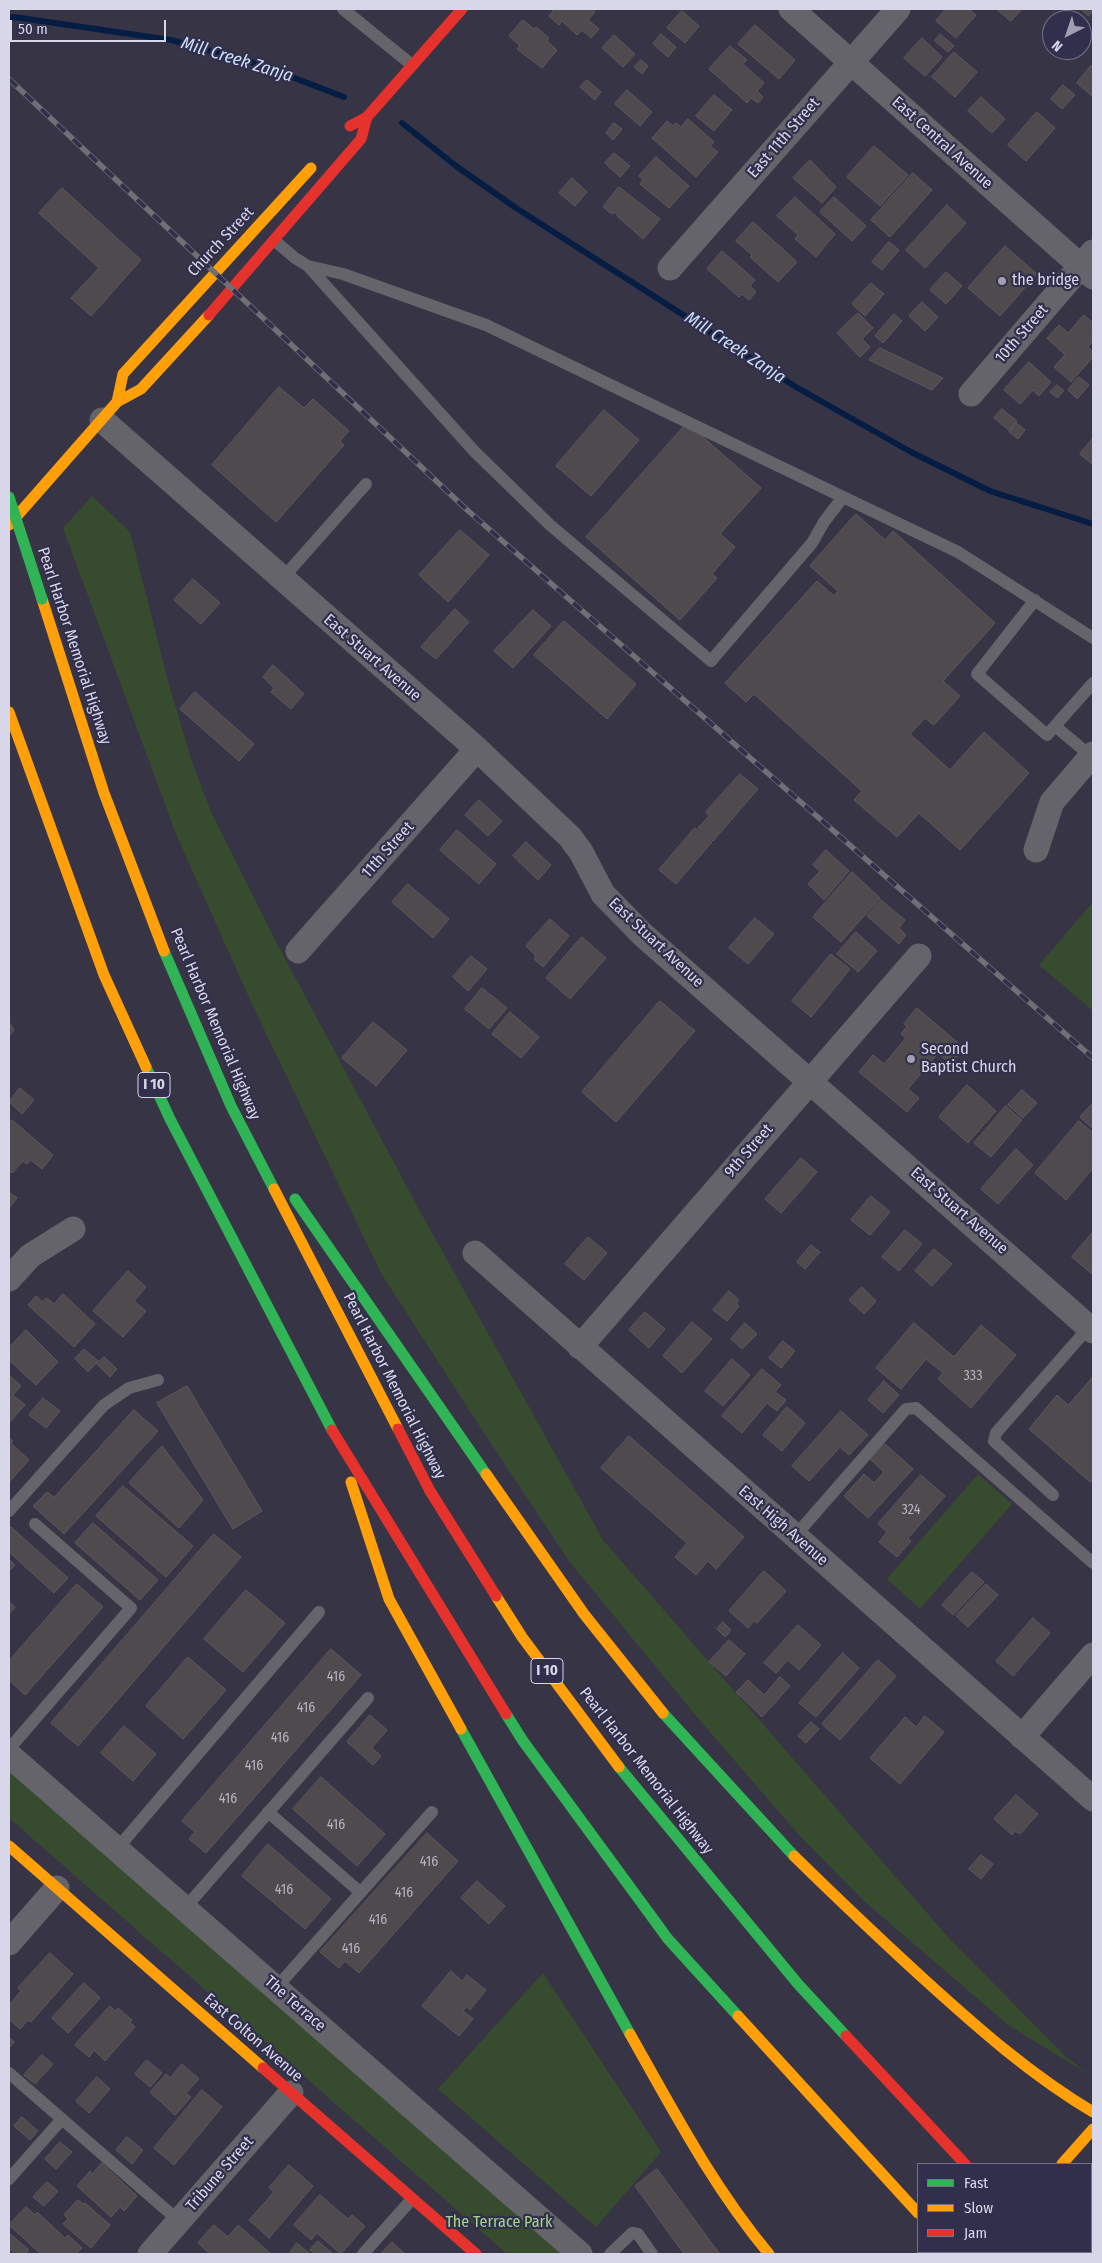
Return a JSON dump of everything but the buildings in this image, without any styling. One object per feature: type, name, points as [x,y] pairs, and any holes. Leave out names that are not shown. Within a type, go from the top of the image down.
[{"type":"main road","name":"Church Street","points":[[9,525],[109,411],[141,389],[274,241],[360,139],[367,117],[462,9]]},
{"type":"main road","name":"Church Street","points":[[342,133],[348,126],[367,117]]},
{"type":"main road","name":"Church Street","points":[[109,411],[123,374],[318,161]]},
{"type":"main road","name":"Pearl Harbor Memorial Highway","points":[[9,497],[104,793],[171,970],[231,1106],[430,1491],[522,1637],[623,1772],[798,1984],[965,2163]]},
{"type":"main road","name":"I 10","points":[[9,712],[104,976],[170,1119],[338,1440],[523,1741],[668,1939],[917,2213]]},
{"type":"main road","points":[[231,1106],[584,1614],[664,1713],[777,1839],[853,1914],[993,2042],[1056,2090],[1093,2112]]},
{"type":"main road","points":[[338,1440],[389,1599],[698,2156],[743,2223],[769,2254]]},
{"type":"main road","name":"East Colton Avenue","points":[[9,1846],[476,2254]]},
{"type":"main road","points":[[1063,2163],[1093,2130]]},
{"type":"street","name":"East Central Avenue","points":[[791,9],[1089,265]]},
{"type":"street","name":"East 11th Street","points":[[670,268],[898,9]]},
{"type":"street","name":"10th Street","points":[[971,394],[1089,265]]},
{"type":"street","name":"East Stuart Avenue","points":[[109,411],[282,579],[477,749],[570,837],[581,852],[604,894],[621,915],[1091,1329]]},
{"type":"street","name":"11th Street","points":[[298,951],[477,749]]},
{"type":"street","points":[[1036,850],[1052,802],[1093,756]]},
{"type":"street","name":"9th Street","points":[[580,1347],[919,956]]},
{"type":"street","points":[[9,1280],[30,1256],[73,1229]]},
{"type":"street","name":"East High Avenue","points":[[475,1253],[1093,1799]]},
{"type":"street","points":[[1022,1737],[1093,1655]]},
{"type":"street","name":"The Terrace","points":[[9,1755],[580,2254]]},
{"type":"street","points":[[9,1943],[57,1888]]},
{"type":"street","name":"Tribune Street","points":[[150,2254],[291,2093]]},
{"type":"lane","points":[[343,9],[412,65]]},
{"type":"lane","points":[[274,241],[308,266],[474,451],[550,525],[711,660],[812,543],[824,522],[843,497]]},
{"type":"lane","points":[[308,266],[343,274],[486,325],[958,552],[1093,638]]},
{"type":"lane","points":[[282,579],[366,484]]},
{"type":"lane","points":[[1034,600],[977,674],[1047,735],[1093,683]]},
{"type":"lane","points":[[1055,726],[1093,756]]},
{"type":"lane","points":[[1053,1495],[994,1441],[996,1433],[1091,1329]]},
{"type":"lane","points":[[9,1511],[104,1405],[129,1388],[158,1380]]},
{"type":"lane","points":[[795,1536],[906,1409],[916,1408],[1093,1563]]},
{"type":"lane","points":[[9,1749],[131,1608],[35,1524]]},
{"type":"lane","points":[[116,1850],[319,1612]]},
{"type":"lane","points":[[185,1908],[368,1698]]},
{"type":"lane","points":[[268,1812],[360,1892]]},
{"type":"lane","points":[[276,1988],[432,1812]]},
{"type":"lane","points":[[9,2073],[179,2221]]},
{"type":"lane","points":[[9,2179],[62,2119]]},
{"type":"lane","points":[[363,2254],[412,2199]]},
{"type":"lane","points":[[610,2254],[632,2232],[638,2234],[652,2254]]},
{"type":"green space","points":[[92,496],[130,532],[169,685],[192,762],[211,812],[273,936],[416,1204],[603,1540],[947,1936],[1064,2055],[1088,2074],[1008,2025],[863,1900],[800,1836],[702,1723],[569,1561],[381,1273],[251,1002],[176,834],[63,528]]},
{"type":"green space","points":[[1093,902],[1093,1011],[1039,965]]},
{"type":"green space","points":[[978,1474],[1012,1504],[920,1609],[887,1579]]},
{"type":"green space","name":"The Terrace Park","points":[[9,1770],[564,2254],[507,2254],[9,1818]]},
{"type":"green space","points":[[543,1973],[661,2152],[596,2227],[438,2089]]},
{"type":"waterway","name":"Mill Creek Zanja","points":[[9,18],[14,17],[171,40],[258,64],[344,97]]},
{"type":"waterway","name":"Mill Creek Zanja","points":[[402,123],[456,166],[516,208],[796,387],[911,452],[990,491],[1093,524]]},
{"type":"railway","points":[[9,79],[466,509],[1093,1058]]},
{"type":"traffic: fast","points":[[9,497],[42,599]]},
{"type":"traffic: fast","points":[[164,951],[231,1106],[274,1189]]},
{"type":"traffic: fast","points":[[146,1067],[170,1119],[332,1430]]},
{"type":"traffic: fast","points":[[295,1199],[486,1474]]},
{"type":"traffic: fast","points":[[663,1713],[794,1856]]},
{"type":"traffic: fast","points":[[506,1714],[523,1741],[668,1939],[738,2016]]},
{"type":"traffic: fast","points":[[461,1729],[630,2034]]},
{"type":"traffic: fast","points":[[619,1767],[798,1984],[846,2036]]},
{"type":"traffic: slow","points":[[117,402],[123,374],[311,168]]},
{"type":"traffic: slow","points":[[9,525],[117,402],[141,389],[209,315]]},
{"type":"traffic: slow","points":[[42,599],[104,793],[164,951]]},
{"type":"traffic: slow","points":[[9,712],[104,975],[146,1067]]},
{"type":"traffic: slow","points":[[274,1189],[398,1429]]},
{"type":"traffic: slow","points":[[486,1474],[584,1614],[663,1713]]},
{"type":"traffic: slow","points":[[351,1482],[389,1599],[461,1729]]},
{"type":"traffic: slow","points":[[496,1596],[522,1637],[619,1767]]},
{"type":"traffic: slow","points":[[9,1846],[263,2068]]},
{"type":"traffic: slow","points":[[794,1856],[892,1950],[986,2034],[1048,2083],[1093,2112]]},
{"type":"traffic: slow","points":[[738,2016],[917,2212]]},
{"type":"traffic: slow","points":[[630,2034],[712,2175],[769,2254]]},
{"type":"traffic: slow","points":[[1063,2163],[1093,2129]]},
{"type":"traffic: jam","points":[[350,126],[367,117],[462,9]]},
{"type":"traffic: jam","points":[[209,315],[361,139],[367,117]]},
{"type":"traffic: jam","points":[[398,1429],[430,1491],[496,1596]]},
{"type":"traffic: jam","points":[[332,1430],[506,1714]]},
{"type":"traffic: jam","points":[[846,2036],[964,2163]]},
{"type":"traffic: jam","points":[[263,2068],[476,2254]]},
{"type":"place","name":"the bridge","points":[[1002,281]]},
{"type":"place","name":"Second Baptist Church","points":[[911,1059]]}]
